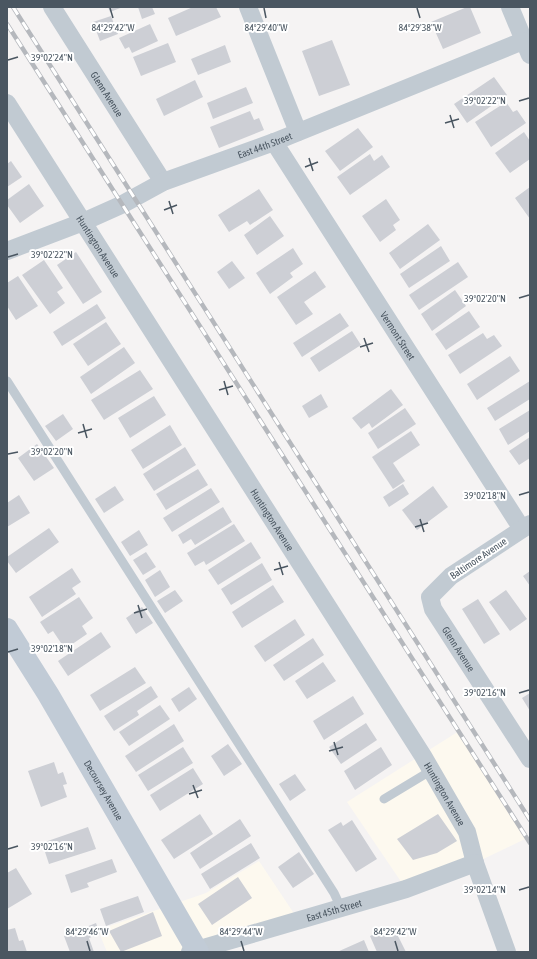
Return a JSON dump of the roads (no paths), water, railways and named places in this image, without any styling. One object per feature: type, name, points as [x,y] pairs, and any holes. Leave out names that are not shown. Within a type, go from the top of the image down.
[{"type":"main road","name":"Decoursey Avenue","points":[[7,629],[48,694],[195,951]]},
{"type":"street","name":"Glenn Avenue","points":[[52,7],[163,182]]},
{"type":"street","points":[[248,7],[298,132]]},
{"type":"street","points":[[510,7],[527,48]]},
{"type":"street","name":"East 44th Street","points":[[7,251],[83,222],[122,205],[163,182],[527,48]]},
{"type":"street","name":"Huntington Avenue","points":[[7,103],[432,770],[467,832],[475,863],[507,952]]},
{"type":"street","name":"Vermont Street","points":[[274,142],[526,526]]},
{"type":"street","name":"Baltimore Avenue","points":[[430,597],[451,576],[526,526]]},
{"type":"street","name":"Glenn Avenue","points":[[430,597],[433,609],[530,759]]},
{"type":"street","name":"East 45th Street","points":[[195,951],[406,889],[475,863]]},
{"type":"lane","points":[[7,380],[334,893],[341,908]]},
{"type":"lane","points":[[384,798],[432,770]]},
{"type":"railway","points":[[13,7],[530,820]]},
{"type":"railway","points":[[7,24],[530,843]]}]
